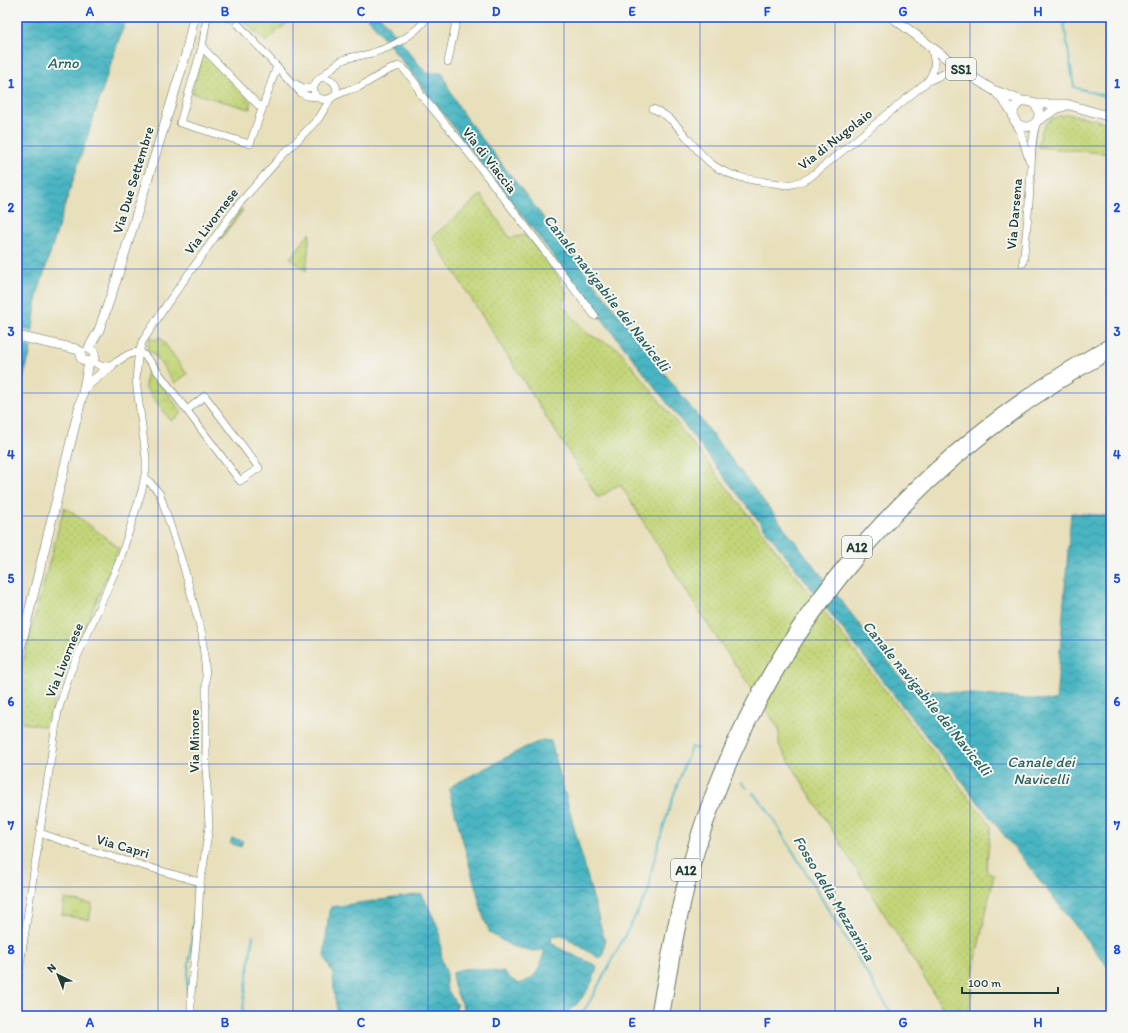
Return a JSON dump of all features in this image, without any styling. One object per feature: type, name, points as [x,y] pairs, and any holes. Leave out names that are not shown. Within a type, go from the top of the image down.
[{"type":"highway","name":"A12","points":[[664,1016],[680,925],[701,845],[742,731],[775,662],[809,610],[856,548],[903,497],[953,451],[1005,410],[1047,380],[1111,343]]},
{"type":"highway","name":"A12","points":[[656,1016],[674,916],[685,872],[707,802],[724,760],[813,618],[859,557],[906,506],[957,458],[1014,413],[1062,381],[1111,353]]},
{"type":"main road","name":"Via Due Settembre","points":[[85,350],[99,330],[123,259],[184,62],[194,17]]},
{"type":"main road","name":"SS1","points":[[892,17],[963,71],[993,90],[1022,101],[1029,101],[1035,104],[1063,104],[1111,117]]},
{"type":"main road","name":"SS1","points":[[993,90],[1003,100],[1020,125],[1026,127],[1032,126],[1037,121],[1058,108],[1067,105],[1074,106]]},
{"type":"main road","points":[[1014,117],[1015,106],[1022,101]]},
{"type":"main road","points":[[1035,104],[1039,112],[1037,121]]},
{"type":"main road","points":[[17,336],[85,350],[81,358],[84,361],[91,361],[17,661]]},
{"type":"main road","points":[[84,388],[112,365]]},
{"type":"street","points":[[207,17],[202,47],[180,123],[250,144],[277,66]]},
{"type":"street","points":[[307,92],[338,64],[349,58],[373,53],[411,35],[420,27],[427,17]]},
{"type":"street","points":[[448,62],[457,17]]},
{"type":"street","points":[[238,24],[298,90],[307,92],[323,100],[333,97],[337,90],[336,70],[338,64]]},
{"type":"street","points":[[928,82],[934,70],[935,64],[930,45]]},
{"type":"street","points":[[202,47],[262,109]]},
{"type":"street","name":"Via di Viaccia","points":[[333,97],[359,87],[399,66],[403,68],[417,85],[421,95],[458,139],[595,316]]},
{"type":"street","name":"Via di Nugolaio","points":[[653,109],[661,112],[671,120],[703,155],[718,168],[730,174],[742,177],[787,185],[809,178],[928,82],[948,72],[963,71]]},
{"type":"street","points":[[320,116],[318,97],[314,90],[318,81],[328,78],[348,90]]},
{"type":"street","name":"Via Livornese","points":[[17,985],[60,704],[70,673],[120,560],[135,515],[145,477],[146,453],[136,383],[139,352],[145,337],[156,318],[238,206],[278,160],[320,116],[333,97]]},
{"type":"street","name":"Via Darsena","points":[[1014,117],[1028,154],[1031,184],[1022,263]]},
{"type":"street","name":"Via Darsena","points":[[1030,168],[1034,130],[1037,121]]},
{"type":"street","points":[[91,361],[103,367],[112,365],[129,354],[139,352],[144,355],[240,481],[259,468],[205,396],[187,410]]},
{"type":"street","name":"Via Minore","points":[[145,477],[160,494],[184,568],[202,634],[206,675],[206,766],[209,826],[200,882],[198,923],[191,994],[191,1016]]},
{"type":"street","name":"Via Capri","points":[[40,834],[92,851],[200,882]]},
{"type":"green space","points":[[223,17],[293,17],[266,42],[242,19],[233,26]]},
{"type":"green space","points":[[204,57],[209,58],[251,102],[250,109],[192,93],[201,59]]},
{"type":"green space","points":[[1068,114],[1111,124],[1111,154],[1038,147],[1041,133],[1046,124],[1054,118]]},
{"type":"green space","points":[[481,195],[510,238],[525,235],[557,275],[567,294],[562,305],[588,334],[619,349],[991,826],[986,870],[994,875],[974,967],[969,1016],[948,1016],[779,745],[779,729],[700,613],[620,484],[598,498],[432,237]]},
{"type":"green space","points":[[241,209],[243,210],[221,239],[220,238]]},
{"type":"green space","points":[[310,233],[306,271],[290,258]]},
{"type":"green space","points":[[151,336],[155,340],[160,337],[187,374],[175,383],[152,352],[148,353],[148,344]]},
{"type":"green space","points":[[151,370],[182,413],[171,421],[145,387],[146,374]]},
{"type":"green space","points":[[64,508],[71,511],[119,548],[56,695],[48,727],[17,722],[17,683]]},
{"type":"green space","points":[[64,899],[92,904],[89,920],[62,915]]},
{"type":"water","name":"Arno","points":[[26,17],[128,17],[120,36],[37,296],[30,354],[17,400],[17,39]]},
{"type":"water","name":"Canale dei Navicelli","points":[[367,17],[381,17],[426,73],[443,73],[448,87],[463,114],[902,679],[916,688],[921,689],[1056,701],[1071,513],[1111,516],[1111,971],[889,689]]},
{"type":"water","points":[[543,740],[551,741],[605,942],[603,956],[599,958],[561,935],[552,936],[551,942],[561,949],[597,966],[589,988],[565,1016],[460,1016],[463,1009],[454,986],[452,974],[463,969],[504,972],[519,984],[535,975],[545,950],[533,951],[511,946],[490,933],[484,919],[449,790],[453,785],[526,747]]},
{"type":"water","points":[[232,838],[243,841],[241,847],[230,843]]},
{"type":"water","points":[[422,894],[439,929],[442,961],[446,971],[446,987],[457,1005],[455,1016],[338,1016],[333,974],[324,956],[329,911],[331,907]]},
{"type":"pier","points":[[17,329],[35,333],[33,347],[17,343]]},
{"type":"waterway","points":[[1063,17],[1074,87],[1111,98]]},
{"type":"waterway","points":[[580,1016],[590,1001],[647,895],[656,853],[675,792],[691,747],[697,749]]},
{"type":"waterway","points":[[741,783],[747,788]]},
{"type":"waterway","name":"Fosso della Mezzanina","points":[[753,793],[767,809],[893,1016]]},
{"type":"waterway","points":[[193,884],[196,890]]},
{"type":"waterway","points":[[187,1016],[187,982],[195,908]]},
{"type":"waterway","points":[[242,1016],[253,935]]},
{"type":"water label","name":"Canale navigabile dei Navicelli","points":[[607,293]]},
{"type":"water label","name":"Canale navigabile dei Navicelli","points":[[927,698]]}]
